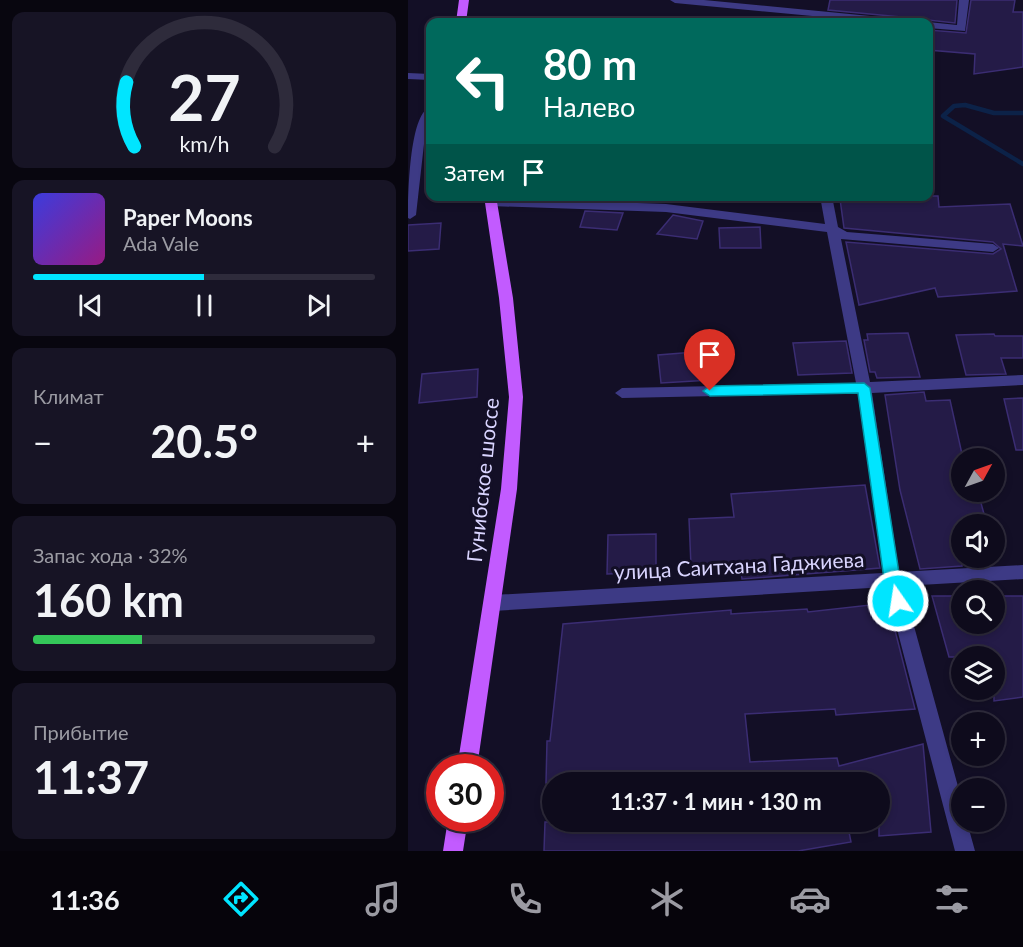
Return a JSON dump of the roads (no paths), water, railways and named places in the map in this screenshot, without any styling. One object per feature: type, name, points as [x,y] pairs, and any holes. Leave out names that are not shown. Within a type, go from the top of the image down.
[{"type":"main road","points":[[462,18],[464,0]]},
{"type":"main road","name":"Гунибское шоссе","points":[[469,754],[494,603],[509,489],[516,397],[506,298],[490,201]]},
{"type":"main road","points":[[453,851],[456,832]]},
{"type":"street","points":[[675,0],[861,18]]},
{"type":"street","points":[[810,13],[812,0]]},
{"type":"street","points":[[933,26],[962,29],[963,0]]},
{"type":"street","points":[[408,76],[426,77]]},
{"type":"street","points":[[410,214],[418,144],[426,121]]},
{"type":"street","points":[[529,201],[666,208],[832,229],[844,236],[993,248]]},
{"type":"street","points":[[827,201],[864,388],[892,579],[965,851]]},
{"type":"street","points":[[622,393],[864,388],[1023,381]]},
{"type":"street","name":"улица Саитхана Гаджиева","points":[[494,603],[1023,572]]},
{"type":"waterway","points":[[1023,113],[994,113],[965,105],[954,106],[943,116],[1023,164]]}]
